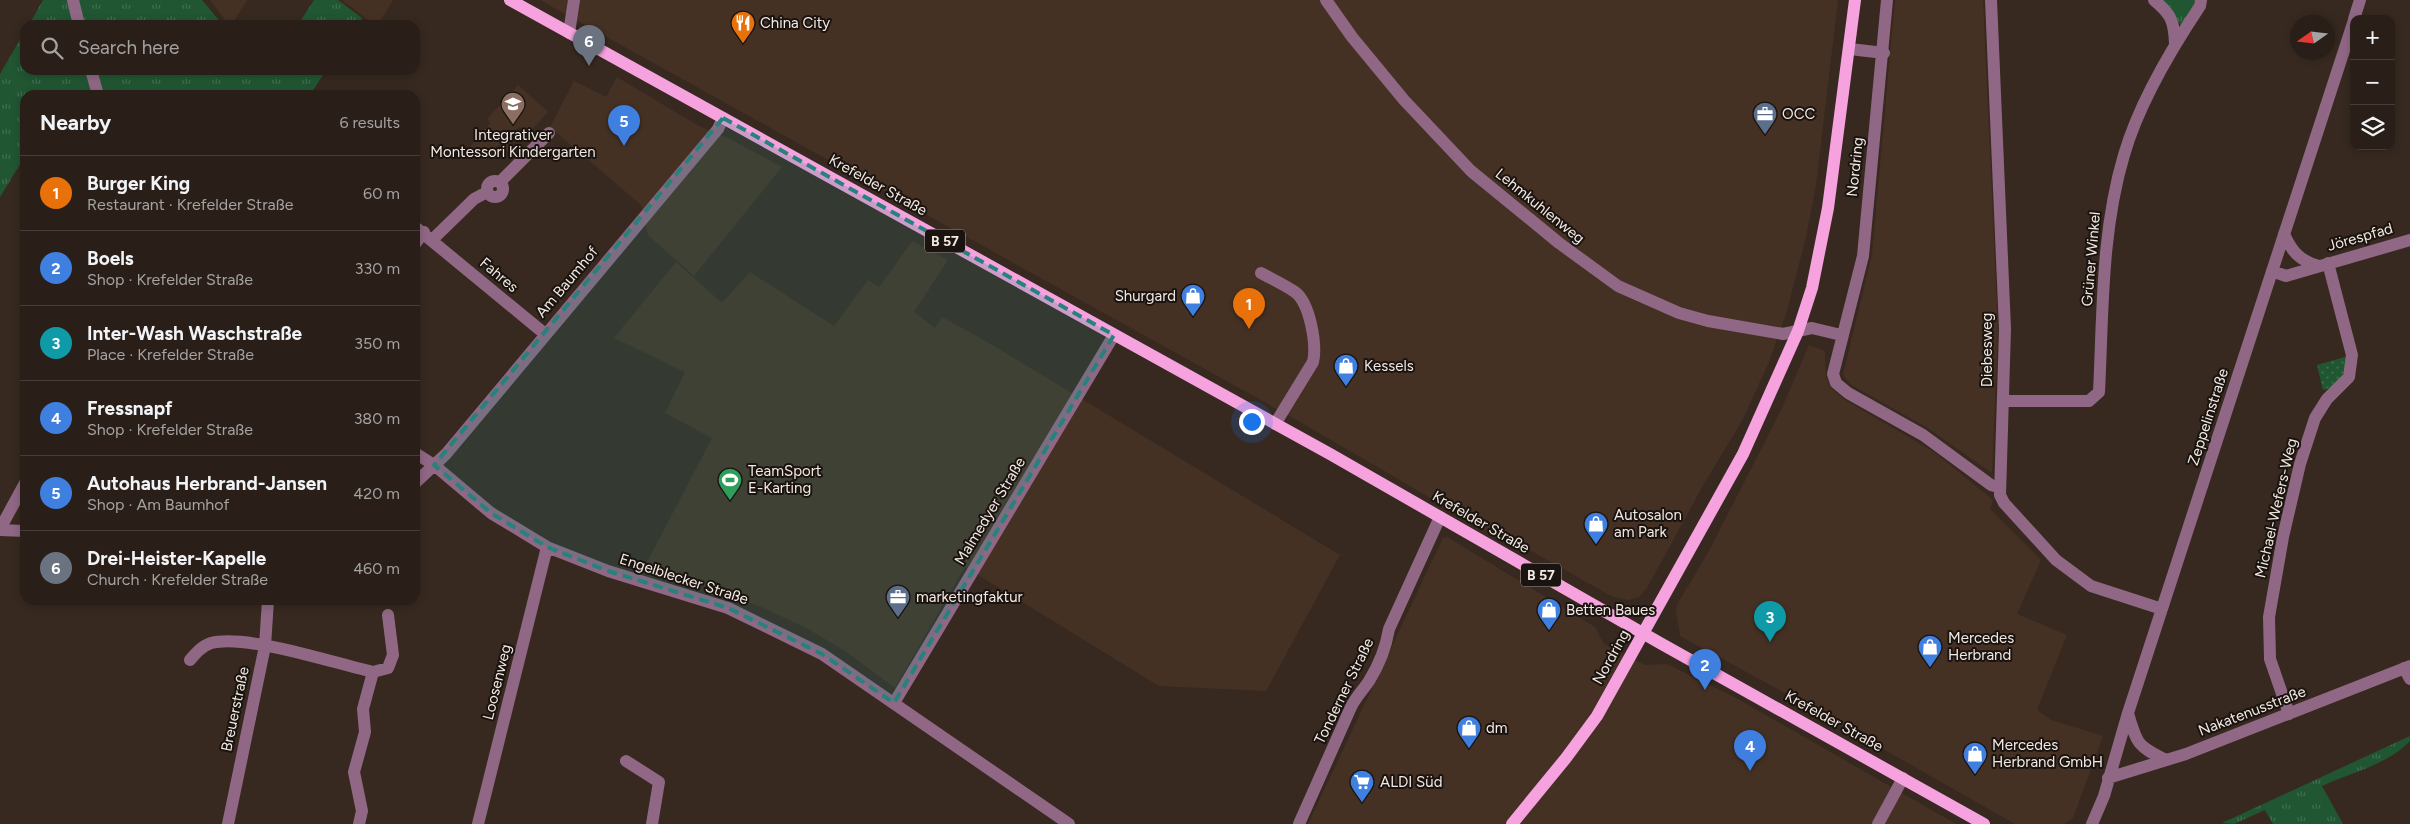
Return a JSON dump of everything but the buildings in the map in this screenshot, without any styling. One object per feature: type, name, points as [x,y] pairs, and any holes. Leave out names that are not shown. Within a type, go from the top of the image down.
[{"type":"main road","name":"Krefelder Straße","points":[[510,0],[1275,424],[1984,824]]},
{"type":"main road","name":"Nordring","points":[[1512,824],[1566,758],[1597,716],[1743,454],[1798,331],[1812,288],[1828,208],[1855,0]]},
{"type":"street","points":[[73,0],[78,20]]},
{"type":"street","points":[[570,33],[574,0]]},
{"type":"street","name":"Lehmkuhlenweg","points":[[1326,0],[1352,37],[1404,100],[1471,171],[1559,244],[1618,286],[1674,311],[1708,321],[1783,334],[1798,331]]},
{"type":"street","name":"Nordring","points":[[1888,0],[1863,256],[1841,335],[1833,374],[1836,383],[1841,388],[1924,435],[1991,485],[1998,487]]},
{"type":"street","name":"Diebesweg","points":[[1991,0],[2005,329],[2002,460],[1998,487]]},
{"type":"street","points":[[2154,0],[2166,10],[2175,25],[2176,43]]},
{"type":"street","name":"Grüner Winkel","points":[[2003,401],[2089,401],[2099,392],[2108,227],[2124,154],[2136,121],[2176,43],[2200,6],[2201,0]]},
{"type":"street","name":"Zeppelinstraße","points":[[2355,15],[2360,0]]},
{"type":"street","name":"Zeppelinstraße","points":[[2092,824],[2104,796],[2128,713],[2350,31]]},
{"type":"street","points":[[1850,49],[1884,53]]},
{"type":"street","points":[[92,75],[97,90]]},
{"type":"street","name":"Am Baumhof","points":[[434,465],[446,454],[718,129],[723,118]]},
{"type":"street","points":[[424,233],[487,192],[490,182],[495,180],[500,182],[549,133]]},
{"type":"street","name":"Fahres","points":[[424,233],[545,334]]},
{"type":"street","name":"Jörespfad","points":[[2284,234],[2304,262],[2324,264]]},
{"type":"street","name":"Jörespfad","points":[[2272,270],[2286,276],[2410,240]]},
{"type":"street","name":"Michael-Wefers-Weg","points":[[2289,714],[2270,659],[2269,618],[2283,537],[2300,464],[2315,418],[2327,399],[2349,377],[2352,355],[2324,264]]},
{"type":"street","points":[[1261,273],[1296,293],[1304,303],[1314,341],[1315,352],[1313,362],[1275,424]]},
{"type":"street","points":[[1798,331],[1812,328],[1841,335]]},
{"type":"street","name":"Malmedyer Straße","points":[[894,703],[1114,335]]},
{"type":"street","name":"Engelblecker Straße","points":[[420,456],[434,465],[491,513],[547,547],[608,571],[728,608],[822,654],[1070,824]]},
{"type":"street","points":[[420,478],[434,465]]},
{"type":"street","points":[[1998,487],[2004,503],[2056,560],[2091,586],[2162,609]]},
{"type":"street","points":[[20,493],[0,530],[20,531]]},
{"type":"street","name":"Tonderner Straße","points":[[1298,824],[1351,707],[1360,691],[1369,682],[1386,646],[1389,629],[1440,517]]},
{"type":"street","name":"Loosenweg","points":[[478,824],[547,547]]},
{"type":"street","name":"Breuerstraße","points":[[228,824],[264,646],[268,605]]},
{"type":"street","points":[[190,660],[198,650],[210,644],[245,642],[373,672],[388,668],[392,655],[388,615]]},
{"type":"street","name":"Nakatenusstraße","points":[[2108,778],[2166,760],[2408,671]]},
{"type":"street","points":[[359,824],[362,811],[354,772],[365,732],[363,709],[373,672]]},
{"type":"street","points":[[2128,713],[2134,736],[2142,748],[2166,760]]},
{"type":"street","points":[[626,762],[659,782],[652,824]]},
{"type":"street","points":[[1878,824],[1903,778]]},
{"type":"street","points":[[2082,824],[2104,796]]},
{"type":"highlighted area","points":[[723,118],[1114,335],[894,703],[822,654],[728,608],[608,571],[547,547],[491,513],[434,465]]},
{"type":"shaded area","points":[[210,0],[247,0],[235,20],[225,20]]},
{"type":"shaded area","points":[[342,0],[393,0],[381,20],[368,20]]},
{"type":"shaded area","points":[[540,0],[1838,0],[1816,185],[1806,237],[1787,311],[1769,362],[1742,421],[1705,482],[1647,588],[1639,597],[1628,600],[1613,597],[1521,545],[1496,536],[1302,423]]},
{"type":"shaded area","points":[[1895,0],[1983,0],[1998,330],[1992,473],[1926,427],[1850,384],[1843,375],[1872,254]]},
{"type":"shaded area","points":[[617,77],[697,125],[732,140],[782,167],[694,276],[648,235],[641,205],[550,127],[574,81],[606,97]]},
{"type":"shaded area","name":"Integrativer Montessori Kindergarten","points":[[518,85],[548,112],[529,133],[519,127],[508,138],[509,143],[516,150],[511,155],[500,144],[485,161],[469,148],[490,123],[487,119]]},
{"type":"shaded area","points":[[912,241],[948,260],[914,312],[935,328],[942,317],[984,340],[1340,555],[1266,691],[1159,686],[965,567],[895,688],[845,651],[808,629],[724,592],[645,566],[712,438],[665,413],[685,372],[614,338],[676,262],[722,303],[750,272],[834,326],[868,280],[879,287]]},
{"type":"shaded area","points":[[1809,345],[1825,351],[1826,376],[1830,387],[1845,400],[1934,452],[1993,500],[1990,509],[2041,560],[2017,614],[2067,635],[2037,710],[2051,720],[2103,736],[2073,818],[2064,824],[2015,824],[1783,692],[1680,636],[1676,610],[1678,603],[1709,551],[1782,408]]},
{"type":"shaded area","points":[[1447,537],[1595,627],[1604,644],[1645,665],[1667,664],[1736,698],[1956,824],[1308,824],[1443,538]]},
{"type":"green space","points":[[43,0],[202,0],[219,20],[32,20]]},
{"type":"green space","points":[[314,0],[338,0],[362,18],[361,20],[301,20]]},
{"type":"green space","points":[[2161,0],[2196,0],[2180,25]]},
{"type":"green space","points":[[20,40],[20,75],[323,75],[313,90],[20,90],[20,164],[0,197],[0,74]]},
{"type":"green space","points":[[2348,356],[2341,378],[2334,385],[2323,390],[2317,365]]},
{"type":"green space","points":[[2410,736],[2410,741],[2391,756],[2322,786],[2343,824],[2273,824],[2265,810],[2234,824],[2222,823]]},
{"type":"place","name":"China City","points":[[743,44]]},
{"type":"place","name":"Drei-Heister-Kapelle","points":[[589,66]]},
{"type":"place","name":"Integrativer Montessori Kindergarten","points":[[513,125]]},
{"type":"place","name":"OCC","points":[[1765,135]]},
{"type":"place","name":"Autohaus Herbrand-Jansen","points":[[624,146]]},
{"type":"place","name":"Shurgard","points":[[1193,317]]},
{"type":"place","name":"Burger King","points":[[1249,329]]},
{"type":"place","name":"Kessels","points":[[1346,387]]},
{"type":"place","name":"TeamSport E-Karting","points":[[730,501]]},
{"type":"place","name":"Autosalon am Park","points":[[1596,545]]},
{"type":"place","name":"marketingfaktur","points":[[898,618]]},
{"type":"place","name":"Betten Baues","points":[[1549,631]]},
{"type":"place","name":"Inter-Wash Waschstraße","points":[[1770,642]]},
{"type":"place","name":"Mercedes Herbrand","points":[[1930,668]]},
{"type":"place","name":"Boels","points":[[1705,690]]},
{"type":"place","name":"dm","points":[[1469,749]]},
{"type":"place","name":"Fressnapf","points":[[1750,771]]},
{"type":"place","name":"Mercedes Herbrand GmbH","points":[[1975,775]]},
{"type":"place","name":"ALDI Süd","points":[[1362,803]]}]
